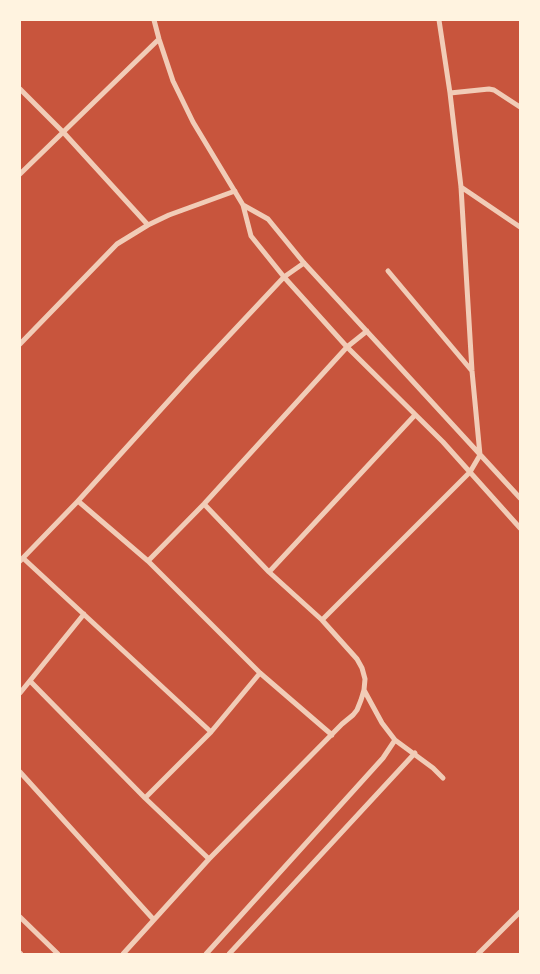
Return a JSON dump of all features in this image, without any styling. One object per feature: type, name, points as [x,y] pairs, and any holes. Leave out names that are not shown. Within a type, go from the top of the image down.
[{"type":"street","points":[[154,20],[173,81],[193,122],[243,205],[251,236],[284,278],[346,347],[442,442],[520,528]]},
{"type":"street","points":[[322,620],[470,472],[480,455],[472,371],[461,187],[439,20]]},
{"type":"street","points":[[20,174],[159,40]]},
{"type":"street","points":[[20,89],[64,133],[148,225]]},
{"type":"street","points":[[450,93],[489,89],[494,90],[520,107]]},
{"type":"street","points":[[461,187],[520,227]]},
{"type":"street","points":[[20,344],[117,244],[169,215],[235,191]]},
{"type":"street","points":[[243,205],[268,218],[304,263],[520,498]]},
{"type":"street","points":[[211,732],[84,614],[22,560],[284,278],[304,263]]},
{"type":"street","points":[[388,271],[472,371]]},
{"type":"street","points":[[148,561],[204,504],[346,347],[367,331]]},
{"type":"street","points":[[269,572],[415,415]]},
{"type":"street","points":[[78,501],[148,561],[260,673],[332,735]]},
{"type":"street","points":[[123,954],[209,859],[353,715],[357,710],[364,690],[365,679],[357,659],[322,620],[269,572],[204,504]]},
{"type":"street","points":[[20,692],[84,614]]},
{"type":"street","points":[[145,798],[211,732],[260,673]]},
{"type":"street","points":[[30,681],[145,798],[209,859]]},
{"type":"street","points":[[364,690],[382,723],[395,740],[434,768],[443,778]]},
{"type":"street","points":[[206,954],[383,758],[395,740]]},
{"type":"street","points":[[228,954],[415,754]]},
{"type":"street","points":[[20,772],[154,920]]},
{"type":"street","points":[[478,954],[520,912]]},
{"type":"street","points":[[20,917],[58,954]]}]
